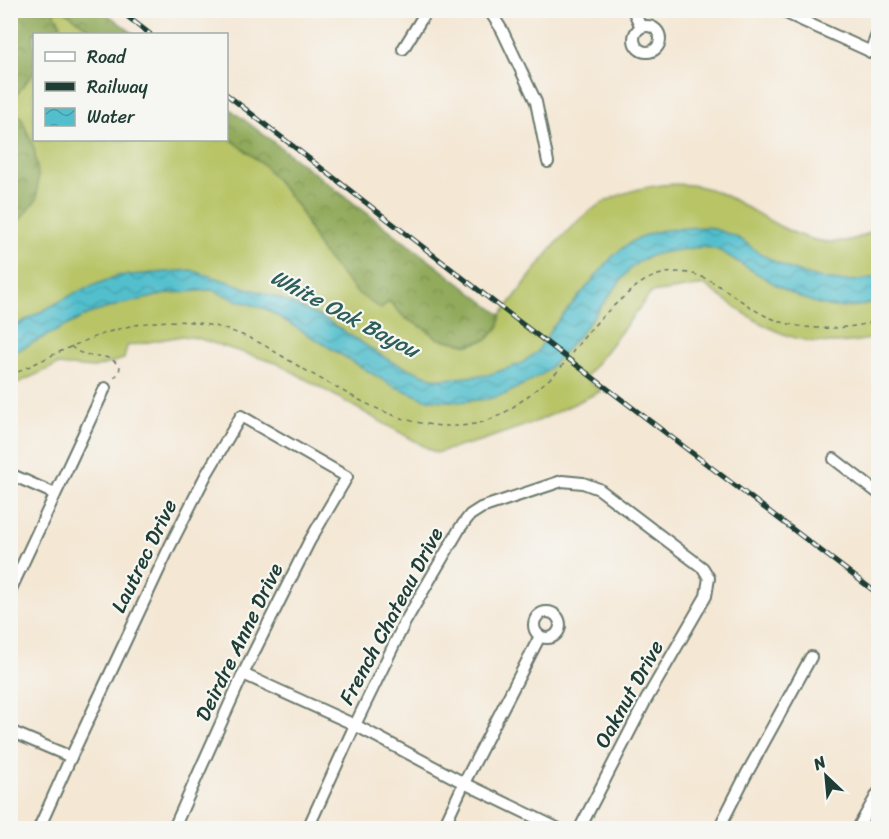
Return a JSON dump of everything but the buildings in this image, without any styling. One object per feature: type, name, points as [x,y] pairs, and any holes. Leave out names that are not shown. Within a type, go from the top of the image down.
[{"type":"street","points":[[403,49],[427,10]]},
{"type":"street","points":[[489,10],[502,30],[536,102],[548,162]]},
{"type":"street","points":[[633,10],[641,27]]},
{"type":"street","points":[[783,10],[874,54],[879,32]]},
{"type":"street","points":[[10,591],[105,388]]},
{"type":"street","name":"Lautrec Drive","points":[[39,828],[170,546],[206,475],[242,416],[347,477]]},
{"type":"street","points":[[834,459],[879,493]]},
{"type":"street","points":[[10,474],[55,494]]},
{"type":"street","name":"Deirdre Anne Drive","points":[[174,828],[243,674],[309,542],[347,477]]},
{"type":"street","name":"French Chateau Drive","points":[[308,828],[405,622],[470,515],[494,502],[562,481],[583,483],[599,489],[614,500],[703,568],[709,578]]},
{"type":"street","name":"Oaknut Drive","points":[[580,828],[646,700],[706,596],[709,578]]},
{"type":"street","points":[[443,828],[540,636]]},
{"type":"street","points":[[719,828],[811,657]]},
{"type":"street","points":[[243,674],[355,725],[464,783],[557,828]]},
{"type":"street","points":[[10,731],[71,757]]},
{"type":"street","points":[[858,828],[879,792]]},
{"type":"path","points":[[10,376],[98,335],[147,322],[170,321],[211,326],[257,341],[359,401],[395,415],[430,425],[463,426],[489,421],[513,408],[556,373],[593,326],[635,286],[660,275],[687,272],[698,275],[721,286],[764,315],[792,324],[832,329],[879,321]]},
{"type":"path","points":[[71,346],[83,355],[101,356],[117,363],[120,367],[119,372],[105,388]]},
{"type":"green space","points":[[11,10],[56,11],[54,13],[61,24],[55,33],[33,33],[33,73],[11,101]]},
{"type":"green space","points":[[65,11],[95,33],[55,33],[60,24],[54,13]]},
{"type":"green space","points":[[65,11],[103,11],[133,33],[95,33]]},
{"type":"green space","points":[[33,73],[33,141],[228,141],[228,137],[265,166],[298,207],[321,251],[388,300],[405,318],[437,338],[469,345],[488,339],[499,326],[501,315],[541,262],[574,224],[600,205],[616,197],[633,191],[669,185],[687,185],[720,193],[778,225],[816,240],[836,242],[856,238],[878,228],[878,337],[851,342],[827,343],[785,335],[746,314],[705,285],[651,293],[585,378],[601,391],[538,421],[436,453],[279,364],[197,338],[182,336],[127,346],[124,359],[94,368],[57,365],[11,386],[11,227],[15,227],[21,117],[11,110],[11,101]]},
{"type":"green space","points":[[228,108],[501,315],[499,326],[487,339],[469,345],[437,338],[405,318],[389,301],[381,309],[356,292],[321,251],[298,207],[265,166],[228,137]]},
{"type":"green space","points":[[10,110],[21,117],[34,148],[38,174],[37,199],[14,227],[10,227]]},
{"type":"water","points":[[708,227],[735,236],[772,260],[816,278],[847,281],[878,276],[878,300],[860,306],[824,305],[791,293],[715,249],[700,247],[661,253],[644,259],[629,270],[580,334],[546,372],[506,394],[488,399],[458,402],[425,399],[391,385],[266,309],[212,290],[171,293],[89,314],[11,354],[11,328],[77,292],[117,276],[191,270],[279,298],[325,319],[390,361],[432,378],[488,375],[520,364],[537,352],[552,328],[612,257],[624,247],[646,235],[668,229]]},
{"type":"railway","points":[[119,10],[149,33]]},
{"type":"railway","points":[[228,96],[517,320],[878,594]]},
{"type":"water label","name":"White Oak Bayou","points":[[345,313]]}]
